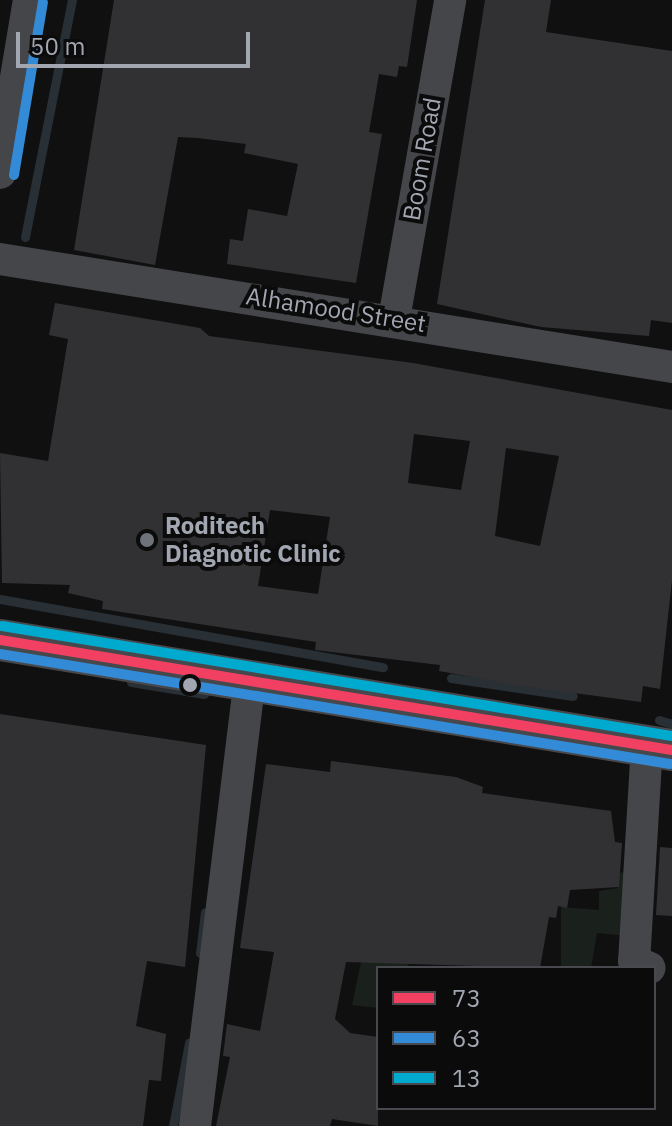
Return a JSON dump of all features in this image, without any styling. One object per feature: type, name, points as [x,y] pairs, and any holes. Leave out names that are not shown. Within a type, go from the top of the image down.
[{"type":"main road","points":[[0,640],[249,684],[660,747]]},
{"type":"street","points":[[0,173],[4,128],[29,0]]},
{"type":"street","name":"Boom Road","points":[[394,319],[450,0]]},
{"type":"street","name":"Alhamood Street","points":[[0,259],[394,319],[672,367]]},
{"type":"street","points":[[195,1126],[249,684]]},
{"type":"street","points":[[637,966],[660,747]]},
{"type":"shaded area","points":[[631,870],[627,936],[597,933],[591,966],[561,966],[561,907],[599,910],[599,891],[618,888],[616,874]]},
{"type":"shaded area","points":[[364,948],[409,953],[408,966],[376,966],[376,1008],[352,1005]]},
{"type":"building","points":[[114,0],[417,0],[407,67],[399,66],[397,77],[379,74],[369,132],[382,134],[356,283],[227,264],[230,239],[243,241],[248,209],[287,216],[298,164],[244,153],[246,144],[198,138],[178,137],[155,265],[74,250]]},
{"type":"building","points":[[485,0],[551,0],[546,32],[672,51],[672,323],[651,320],[649,336],[541,327],[437,304]]},
{"type":"building","points":[[55,303],[200,328],[209,336],[413,363],[672,410],[672,580],[660,689],[643,686],[641,702],[515,685],[439,671],[440,665],[315,650],[316,642],[102,609],[103,601],[68,593],[70,585],[2,583],[0,453],[48,461],[68,339],[49,335]],"holes":[[[414,434],[470,441],[461,490],[408,483]],[[506,448],[559,456],[540,546],[495,536]],[[270,510],[330,517],[318,594],[258,586]]]},
{"type":"building","points":[[0,714],[206,745],[185,967],[147,961],[136,1026],[166,1034],[161,1081],[149,1080],[143,1126],[0,1126]]},
{"type":"building","points":[[331,761],[456,777],[483,787],[482,793],[611,811],[615,842],[622,843],[619,887],[570,890],[567,908],[558,906],[556,918],[549,917],[540,966],[346,962],[335,1019],[350,1033],[376,1037],[378,1126],[332,1119],[330,1126],[216,1126],[230,1057],[223,1056],[227,1024],[260,1031],[274,952],[240,948],[266,764],[330,772]]},
{"type":"building","points":[[660,847],[672,848],[672,916],[656,915]]},
{"type":"waterway","points":[[25,237],[72,0]]},
{"type":"waterway","points":[[0,599],[383,667]]},
{"type":"waterway","points":[[451,678],[573,696]]},
{"type":"waterway","points":[[131,682],[204,694]]},
{"type":"waterway","points":[[659,720],[672,724]]},
{"type":"waterway","points":[[200,953],[205,912]]},
{"type":"waterway","points":[[173,1126],[189,1043]]},
{"type":"transit line","name":"63","points":[[14,175],[43,2]]},
{"type":"transit line","name":"13","points":[[2,626],[672,736]]},
{"type":"transit line","name":"73","points":[[0,640],[672,750]]},
{"type":"transit line","name":"63","points":[[0,654],[670,764]]},
{"type":"place","name":"Roditech Diagnotic Clinic","points":[[147,540]]}]
